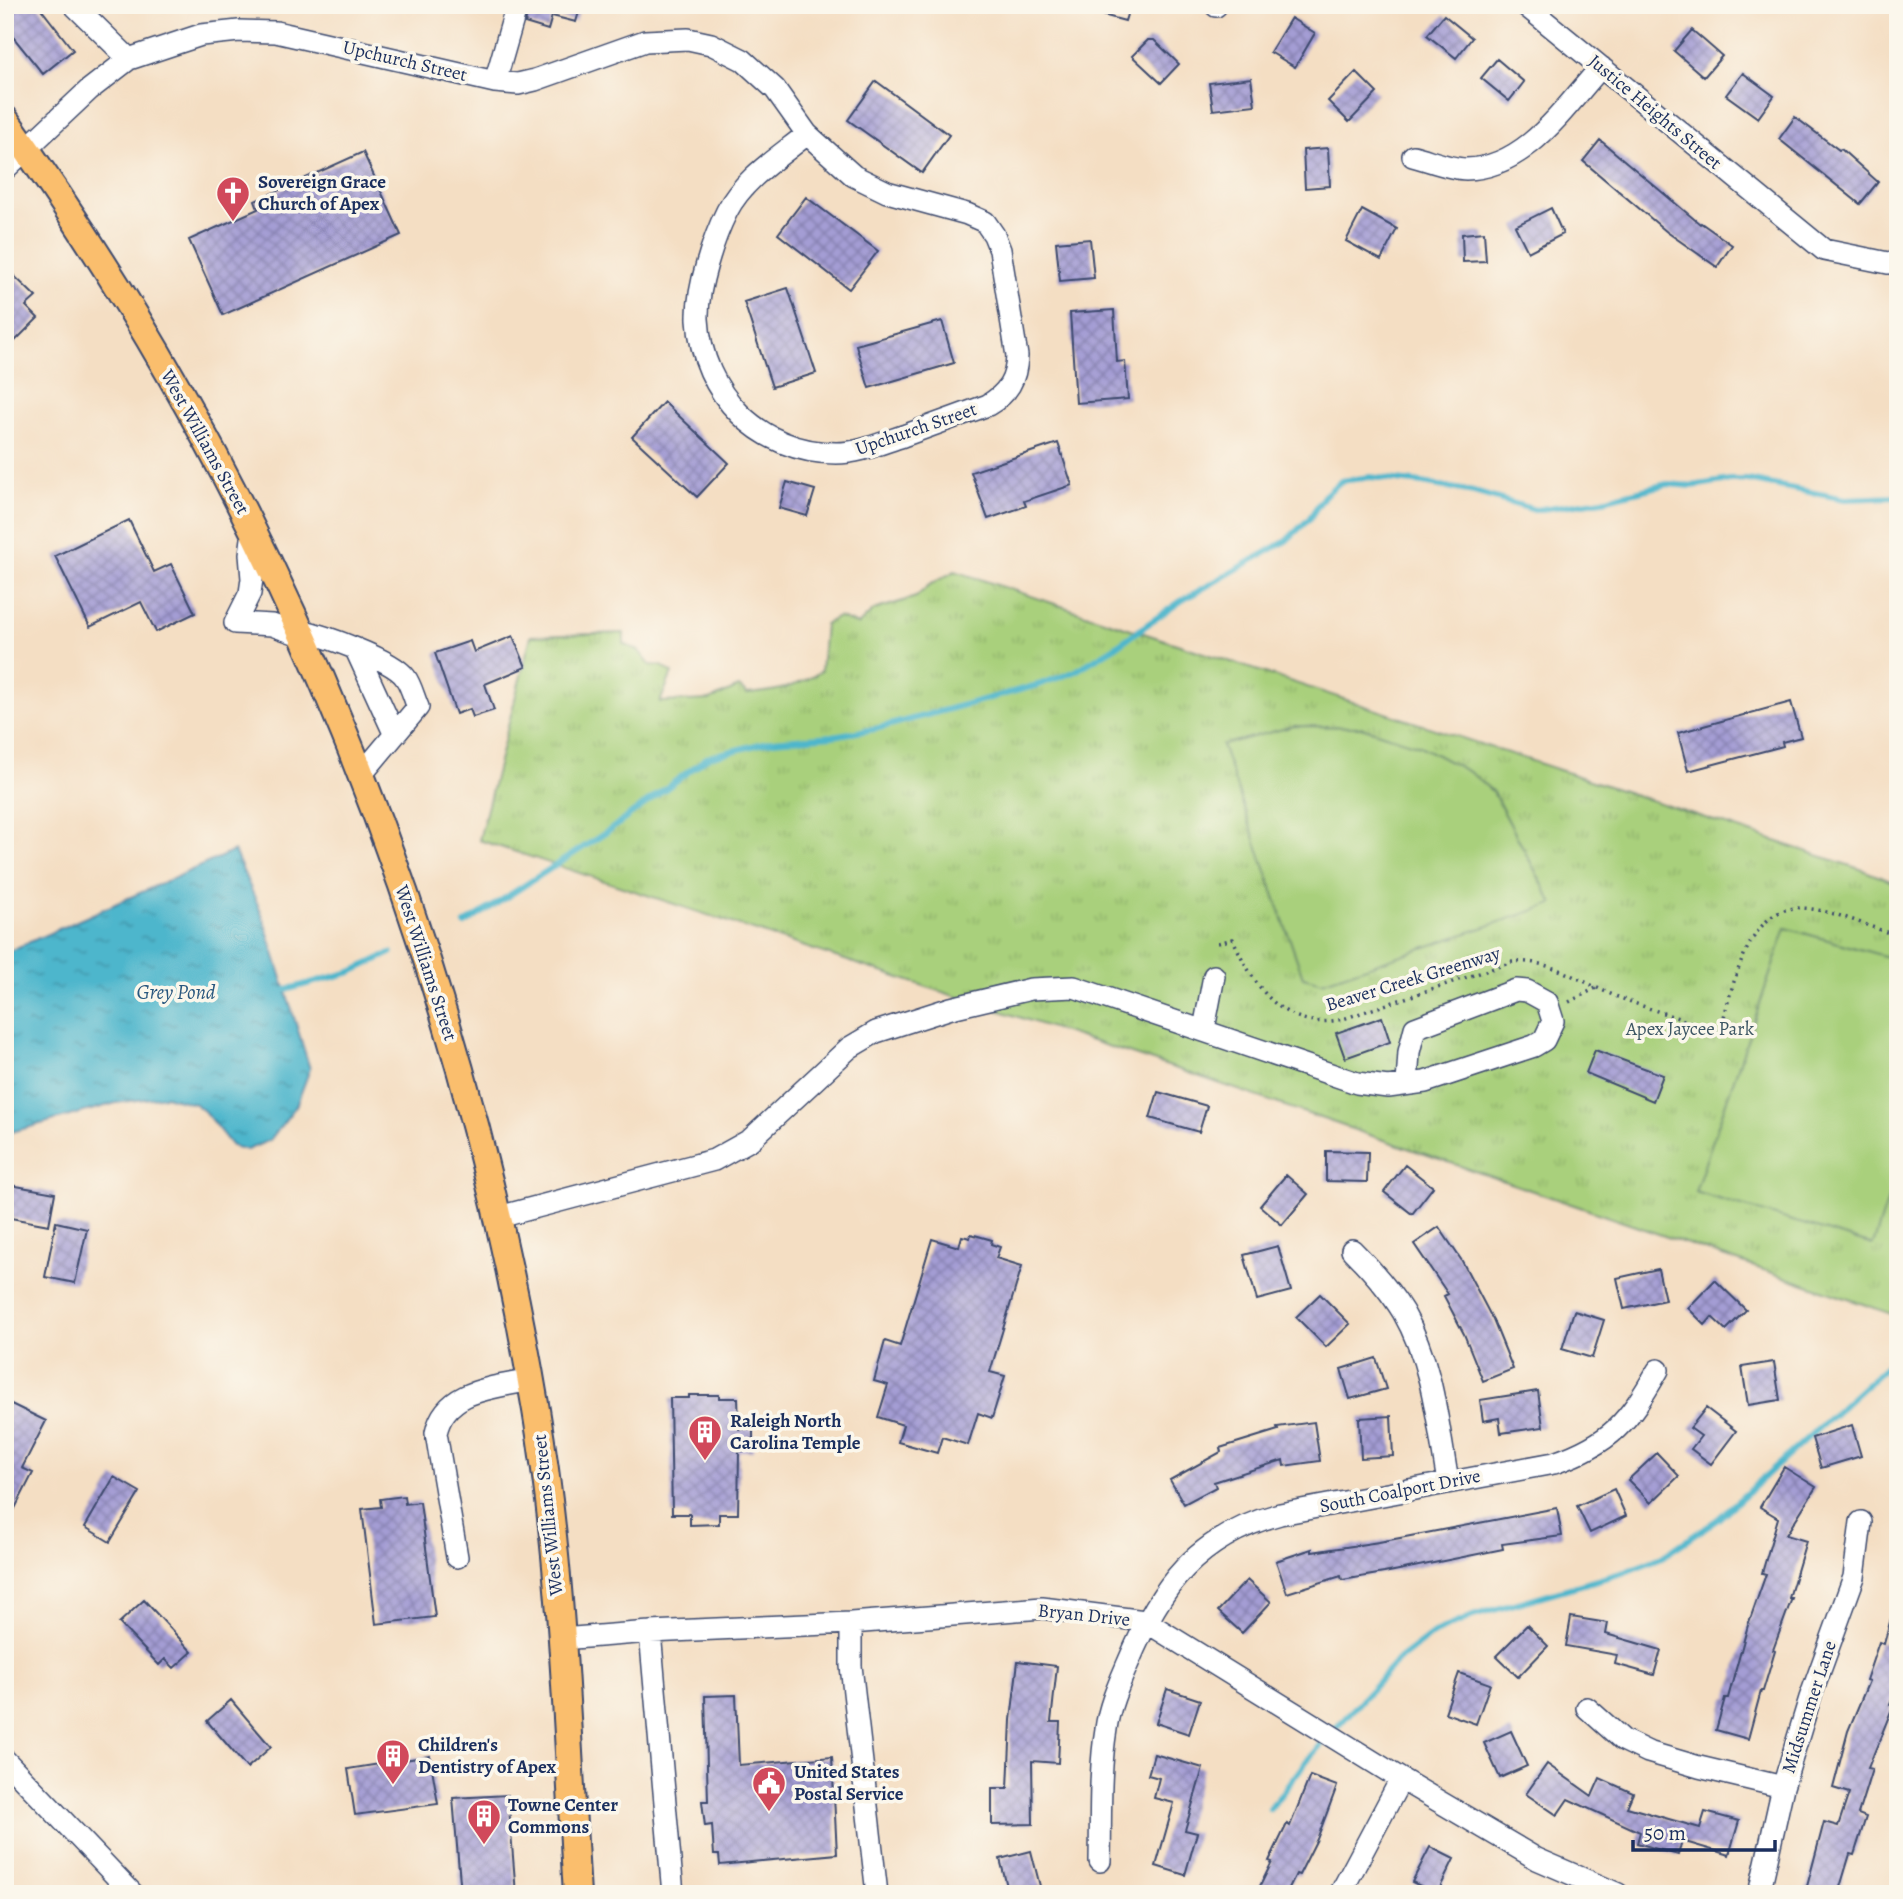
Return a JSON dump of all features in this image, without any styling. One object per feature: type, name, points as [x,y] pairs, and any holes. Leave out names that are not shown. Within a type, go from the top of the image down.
[{"type":"main road","name":"West Williams Street","points":[[5,119],[120,290],[171,378],[253,531],[301,633],[361,775],[437,995],[468,1096],[499,1217],[531,1380],[551,1516],[578,1894]]},
{"type":"street","points":[[74,5],[129,59]]},
{"type":"street","points":[[495,82],[517,5]]},
{"type":"street","name":"Justice Heights Street","points":[[1525,5],[1824,250],[1888,263],[1898,262]]},
{"type":"street","name":"Upchurch Street","points":[[5,169],[89,90],[129,59],[201,35],[240,31],[276,32],[495,82],[519,84],[645,41],[688,39],[711,44],[743,60],[775,89],[807,134],[841,166],[869,184],[985,222],[1000,250],[1017,356],[1017,370],[1012,384],[1000,398],[988,405],[862,450],[839,453],[819,452],[773,438],[755,428],[728,403],[709,365],[698,317],[707,265],[727,211],[740,192],[755,176],[807,134]]},
{"type":"street","points":[[1413,156],[1464,169],[1500,163],[1530,145],[1601,67]]},
{"type":"street","points":[[253,531],[250,554],[253,579],[250,593],[235,622],[272,625],[301,633],[317,634],[392,666],[405,677],[418,707],[361,775]]},
{"type":"street","points":[[356,650],[394,733]]},
{"type":"street","points":[[1205,1029],[1214,976]]},
{"type":"street","points":[[499,1217],[714,1160],[750,1140],[849,1048],[876,1032],[951,1008],[1031,989],[1074,987],[1205,1029],[1357,1083],[1388,1087],[1425,1082],[1534,1046],[1544,1040],[1553,1021],[1547,1002],[1538,995],[1516,990],[1415,1028],[1409,1052],[1407,1084]]},
{"type":"street","points":[[1353,1250],[1384,1285],[1402,1311],[1416,1339],[1430,1382],[1448,1482]]},
{"type":"street","name":"South Coalport Drive","points":[[1100,1861],[1102,1754],[1114,1696],[1145,1621],[1194,1557],[1229,1532],[1254,1521],[1554,1463],[1590,1449],[1612,1435],[1625,1422],[1638,1406],[1658,1370]]},
{"type":"street","points":[[457,1557],[436,1433],[439,1418],[460,1398],[531,1380]]},
{"type":"street","name":"Midsummer Lane","points":[[1759,1894],[1783,1787],[1810,1698],[1854,1577],[1861,1522]]},
{"type":"street","name":"Bryan Drive","points":[[561,1639],[851,1623],[1042,1608],[1145,1621],[1401,1779],[1537,1859],[1618,1894]]},
{"type":"street","points":[[851,1623],[851,1667],[877,1894]]},
{"type":"street","points":[[650,1632],[673,1894]]},
{"type":"street","points":[[1587,1708],[1623,1740],[1648,1752],[1699,1768],[1783,1787]]},
{"type":"street","points":[[5,1760],[133,1894]]},
{"type":"street","points":[[1340,1894],[1401,1779]]},
{"type":"path","name":"Beaver Creek Greenway","points":[[1218,943],[1233,939],[1247,970],[1262,992],[1284,1010],[1313,1022],[1328,1023],[1343,1019],[1512,962],[1526,961],[1556,969],[1618,997],[1720,1032],[1741,963],[1752,939],[1764,923],[1778,912],[1797,907],[1817,910],[1898,936]]},
{"type":"path","points":[[1562,1006],[1596,988]]},
{"type":"green space","name":"Apex Jaycee Park","points":[[955,571],[1860,869],[1898,884],[1898,1316],[1177,1069],[479,840],[531,636],[624,633],[624,644],[639,651],[650,665],[662,666],[672,673],[660,702],[710,700],[739,687],[747,694],[767,692],[795,685],[821,671],[825,624],[838,617],[858,625],[874,610],[916,597],[929,585]]},
{"type":"green space","points":[[1294,726],[1361,727],[1420,746],[1471,773],[1493,792],[1553,904],[1322,982],[1303,977],[1222,745]]},
{"type":"green space","points":[[1786,928],[1898,960],[1898,1169],[1873,1245],[1695,1192]]},
{"type":"water","name":"Grey Pond","points":[[234,851],[262,914],[310,1069],[296,1106],[270,1140],[247,1150],[232,1146],[204,1111],[195,1104],[165,1096],[116,1103],[5,1134],[5,953]]},
{"type":"building","points":[[5,5],[38,5],[73,50],[43,74],[5,27]]},
{"type":"building","points":[[530,5],[581,5],[576,22],[552,16],[548,30],[525,23]]},
{"type":"building","points":[[1085,5],[1130,5],[1125,21],[1084,10]]},
{"type":"building","points":[[1444,15],[1472,38],[1456,58],[1427,35]]},
{"type":"building","points":[[1291,18],[1315,33],[1295,67],[1270,52]]},
{"type":"building","points":[[1692,30],[1722,56],[1704,77],[1674,51]]},
{"type":"building","points":[[1148,40],[1154,40],[1179,64],[1161,83],[1132,56]]},
{"type":"building","points":[[1497,59],[1524,82],[1509,101],[1481,78]]},
{"type":"building","points":[[1356,72],[1377,93],[1349,122],[1328,101]]},
{"type":"building","points":[[1743,73],[1774,96],[1758,118],[1726,95]]},
{"type":"building","points":[[1251,78],[1255,105],[1213,110],[1209,83]]},
{"type":"building","points":[[876,81],[949,135],[922,173],[848,120]]},
{"type":"building","points":[[1795,117],[1841,149],[1878,182],[1860,204],[1779,139]]},
{"type":"building","points":[[1600,140],[1700,224],[1732,245],[1717,267],[1667,232],[1583,161]]},
{"type":"building","points":[[1328,148],[1330,186],[1305,188],[1303,150]]},
{"type":"building","points":[[363,152],[401,235],[223,315],[189,240],[258,209],[255,201]]},
{"type":"building","points":[[806,197],[878,251],[849,289],[778,234]]},
{"type":"building","points":[[1551,208],[1563,234],[1528,252],[1515,226]]},
{"type":"building","points":[[1362,210],[1397,229],[1381,260],[1346,241]]},
{"type":"building","points":[[1484,232],[1486,261],[1463,262],[1462,234]]},
{"type":"building","points":[[1090,239],[1094,278],[1060,281],[1056,242]]},
{"type":"building","points":[[5,267],[36,297],[26,306],[38,318],[5,351]]},
{"type":"building","points":[[788,288],[816,373],[772,387],[744,302]]},
{"type":"building","points":[[1114,310],[1117,362],[1125,361],[1128,399],[1076,403],[1070,313]]},
{"type":"building","points":[[942,321],[954,363],[869,388],[856,345]]},
{"type":"building","points":[[664,402],[729,463],[697,497],[632,437]]},
{"type":"building","points":[[1058,443],[1072,485],[1024,501],[1026,506],[988,519],[971,472]]},
{"type":"building","points":[[787,482],[815,490],[807,516],[779,508]]},
{"type":"building","points":[[129,520],[154,572],[171,564],[195,613],[156,632],[141,602],[90,627],[55,556]]},
{"type":"building","points":[[513,636],[526,667],[485,684],[494,710],[473,717],[470,709],[456,714],[435,653],[470,641],[474,652]]},
{"type":"building","points":[[1791,702],[1801,737],[1782,742],[1783,746],[1688,771],[1678,733]]},
{"type":"building","points":[[1382,1017],[1390,1042],[1345,1058],[1336,1033]]},
{"type":"building","points":[[1595,1050],[1663,1075],[1653,1101],[1586,1073]]},
{"type":"building","points":[[1158,1092],[1207,1106],[1199,1132],[1150,1118]]},
{"type":"building","points":[[1326,1151],[1368,1152],[1367,1182],[1326,1181]]},
{"type":"building","points":[[1405,1165],[1433,1187],[1412,1214],[1384,1192]]},
{"type":"building","points":[[1286,1175],[1308,1194],[1282,1225],[1260,1206]]},
{"type":"building","points":[[5,1184],[55,1193],[49,1225],[5,1217]]},
{"type":"building","points":[[56,1222],[87,1229],[75,1283],[45,1277]]},
{"type":"building","points":[[1439,1227],[1462,1261],[1493,1320],[1513,1369],[1483,1381],[1464,1334],[1444,1296],[1448,1294],[1414,1244]]},
{"type":"building","points":[[971,1234],[992,1240],[991,1244],[1000,1247],[996,1258],[1022,1266],[990,1372],[1005,1376],[992,1418],[978,1413],[968,1445],[942,1437],[937,1453],[898,1442],[903,1425],[878,1417],[888,1385],[874,1381],[885,1341],[900,1346],[932,1239],[959,1247],[962,1236],[970,1238]]},
{"type":"building","points":[[1278,1246],[1291,1291],[1257,1300],[1244,1255]]},
{"type":"building","points":[[1658,1269],[1665,1300],[1624,1309],[1617,1278]]},
{"type":"building","points":[[1715,1280],[1746,1310],[1726,1330],[1712,1317],[1705,1325],[1688,1308]]},
{"type":"building","points":[[1320,1294],[1350,1324],[1326,1347],[1296,1317]]},
{"type":"building","points":[[1574,1311],[1604,1320],[1592,1358],[1562,1349]]},
{"type":"building","points":[[1376,1358],[1386,1389],[1350,1399],[1341,1369]]},
{"type":"building","points":[[1774,1362],[1780,1400],[1748,1405],[1742,1367]]},
{"type":"building","points":[[1538,1391],[1543,1427],[1501,1433],[1499,1418],[1483,1421],[1480,1400]]},
{"type":"building","name":"Raleigh North Carolina Temple","points":[[689,1395],[738,1398],[739,1429],[753,1429],[753,1451],[739,1451],[738,1514],[719,1514],[719,1524],[690,1525],[690,1514],[672,1514],[670,1398],[689,1398]]},
{"type":"building","points":[[5,1401],[46,1421],[22,1468],[33,1473],[5,1528]]},
{"type":"building","points":[[1706,1408],[1736,1431],[1711,1464],[1691,1449],[1701,1436],[1690,1428]]},
{"type":"building","points":[[1391,1416],[1393,1456],[1361,1458],[1359,1418]]},
{"type":"building","points":[[1314,1422],[1320,1461],[1284,1466],[1283,1460],[1214,1482],[1216,1487],[1184,1504],[1170,1480],[1221,1452],[1220,1448],[1278,1430],[1277,1427]]},
{"type":"building","points":[[1852,1425],[1861,1456],[1821,1468],[1812,1438]]},
{"type":"building","points":[[1657,1453],[1679,1476],[1651,1503],[1628,1480]]},
{"type":"building","points":[[1784,1467],[1816,1487],[1786,1535],[1806,1541],[1789,1598],[1792,1598],[1773,1650],[1775,1651],[1748,1739],[1716,1730],[1766,1574],[1762,1573],[1778,1518],[1760,1507]]},
{"type":"building","points":[[114,1477],[140,1492],[110,1542],[85,1527]]},
{"type":"building","points":[[1614,1489],[1626,1516],[1590,1533],[1577,1506]]},
{"type":"building","points":[[404,1496],[405,1504],[420,1502],[435,1617],[376,1624],[362,1509],[381,1507],[380,1499]]},
{"type":"building","points":[[1557,1508],[1562,1536],[1502,1544],[1503,1549],[1384,1573],[1342,1580],[1341,1576],[1287,1593],[1276,1561],[1312,1549],[1312,1552],[1379,1542]]},
{"type":"building","points":[[1247,1580],[1271,1602],[1242,1633],[1218,1611]]},
{"type":"building","points":[[144,1600],[192,1652],[174,1668],[165,1659],[159,1665],[119,1623]]},
{"type":"building","points":[[1893,1611],[1898,1611],[1898,1683],[1890,1705],[1893,1706],[1868,1768],[1872,1769],[1858,1814],[1866,1817],[1854,1855],[1850,1854],[1838,1894],[1805,1894],[1824,1822],[1838,1826],[1849,1793],[1833,1788],[1848,1731],[1869,1681],[1866,1680],[1879,1642],[1884,1644]]},
{"type":"building","points":[[1571,1617],[1608,1623],[1606,1634],[1661,1650],[1654,1675],[1615,1664],[1617,1655],[1566,1646]]},
{"type":"building","points":[[1527,1625],[1548,1646],[1518,1677],[1496,1656]]},
{"type":"building","points":[[1018,1661],[1057,1666],[1051,1722],[1060,1722],[1058,1763],[1032,1761],[1033,1824],[992,1825],[992,1788],[1008,1788],[1011,1720]]},
{"type":"building","points":[[1459,1673],[1490,1684],[1476,1724],[1445,1713]]},
{"type":"building","points":[[1167,1689],[1200,1700],[1189,1734],[1156,1723]]},
{"type":"building","name":"United States Postal Service","points":[[736,1695],[739,1765],[832,1757],[837,1854],[720,1865],[719,1855],[714,1855],[712,1825],[705,1826],[702,1801],[708,1801],[705,1696]]},
{"type":"building","points":[[231,1700],[271,1747],[247,1768],[207,1721]]},
{"type":"building","points":[[1511,1731],[1527,1766],[1500,1778],[1484,1743]]},
{"type":"building","points":[[1154,1754],[1203,1768],[1185,1830],[1197,1833],[1185,1875],[1156,1866],[1174,1803],[1154,1798],[1159,1778],[1148,1775]]},
{"type":"building","name":"Children's Dentistry of Apex","points":[[430,1756],[438,1804],[355,1815],[348,1769]]},
{"type":"building","points":[[1547,1764],[1592,1796],[1600,1778],[1633,1793],[1627,1807],[1700,1828],[1705,1812],[1739,1821],[1729,1855],[1682,1841],[1678,1855],[1637,1843],[1640,1832],[1568,1799],[1557,1815],[1526,1794]]},
{"type":"building","points":[[1310,1776],[1337,1786],[1317,1839],[1286,1894],[1256,1894],[1287,1824],[1290,1826]]},
{"type":"building","name":"Towne Center Commons","points":[[508,1795],[516,1894],[461,1894],[453,1798]]},
{"type":"building","points":[[1430,1847],[1454,1859],[1437,1894],[1412,1882]]},
{"type":"building","points":[[1031,1851],[1042,1894],[1009,1894],[1000,1859]]},
{"type":"waterway","points":[[465,924],[610,830],[708,757],[772,741],[875,729],[1038,685],[1074,672],[1181,601],[1286,541],[1309,519],[1324,496],[1341,481],[1370,477],[1422,483],[1474,492],[1535,510],[1603,500],[1667,484],[1692,486],[1730,480],[1748,480],[1845,499],[1898,497]]},
{"type":"waterway","points":[[285,990],[351,972],[391,953]]},
{"type":"waterway","points":[[1270,1809],[1308,1759],[1397,1661],[1434,1633],[1473,1616],[1625,1572],[1662,1557],[1718,1519],[1898,1356]]},
{"type":"place","name":"Sovereign Grace Church of Apex","points":[[233,223]]},
{"type":"place","name":"Raleigh North Carolina Temple","points":[[705,1462]]},
{"type":"place","name":"Children's Dentistry of Apex","points":[[393,1786]]},
{"type":"place","name":"United States Postal Service","points":[[769,1813]]},
{"type":"place","name":"Towne Center Commons","points":[[484,1846]]}]
